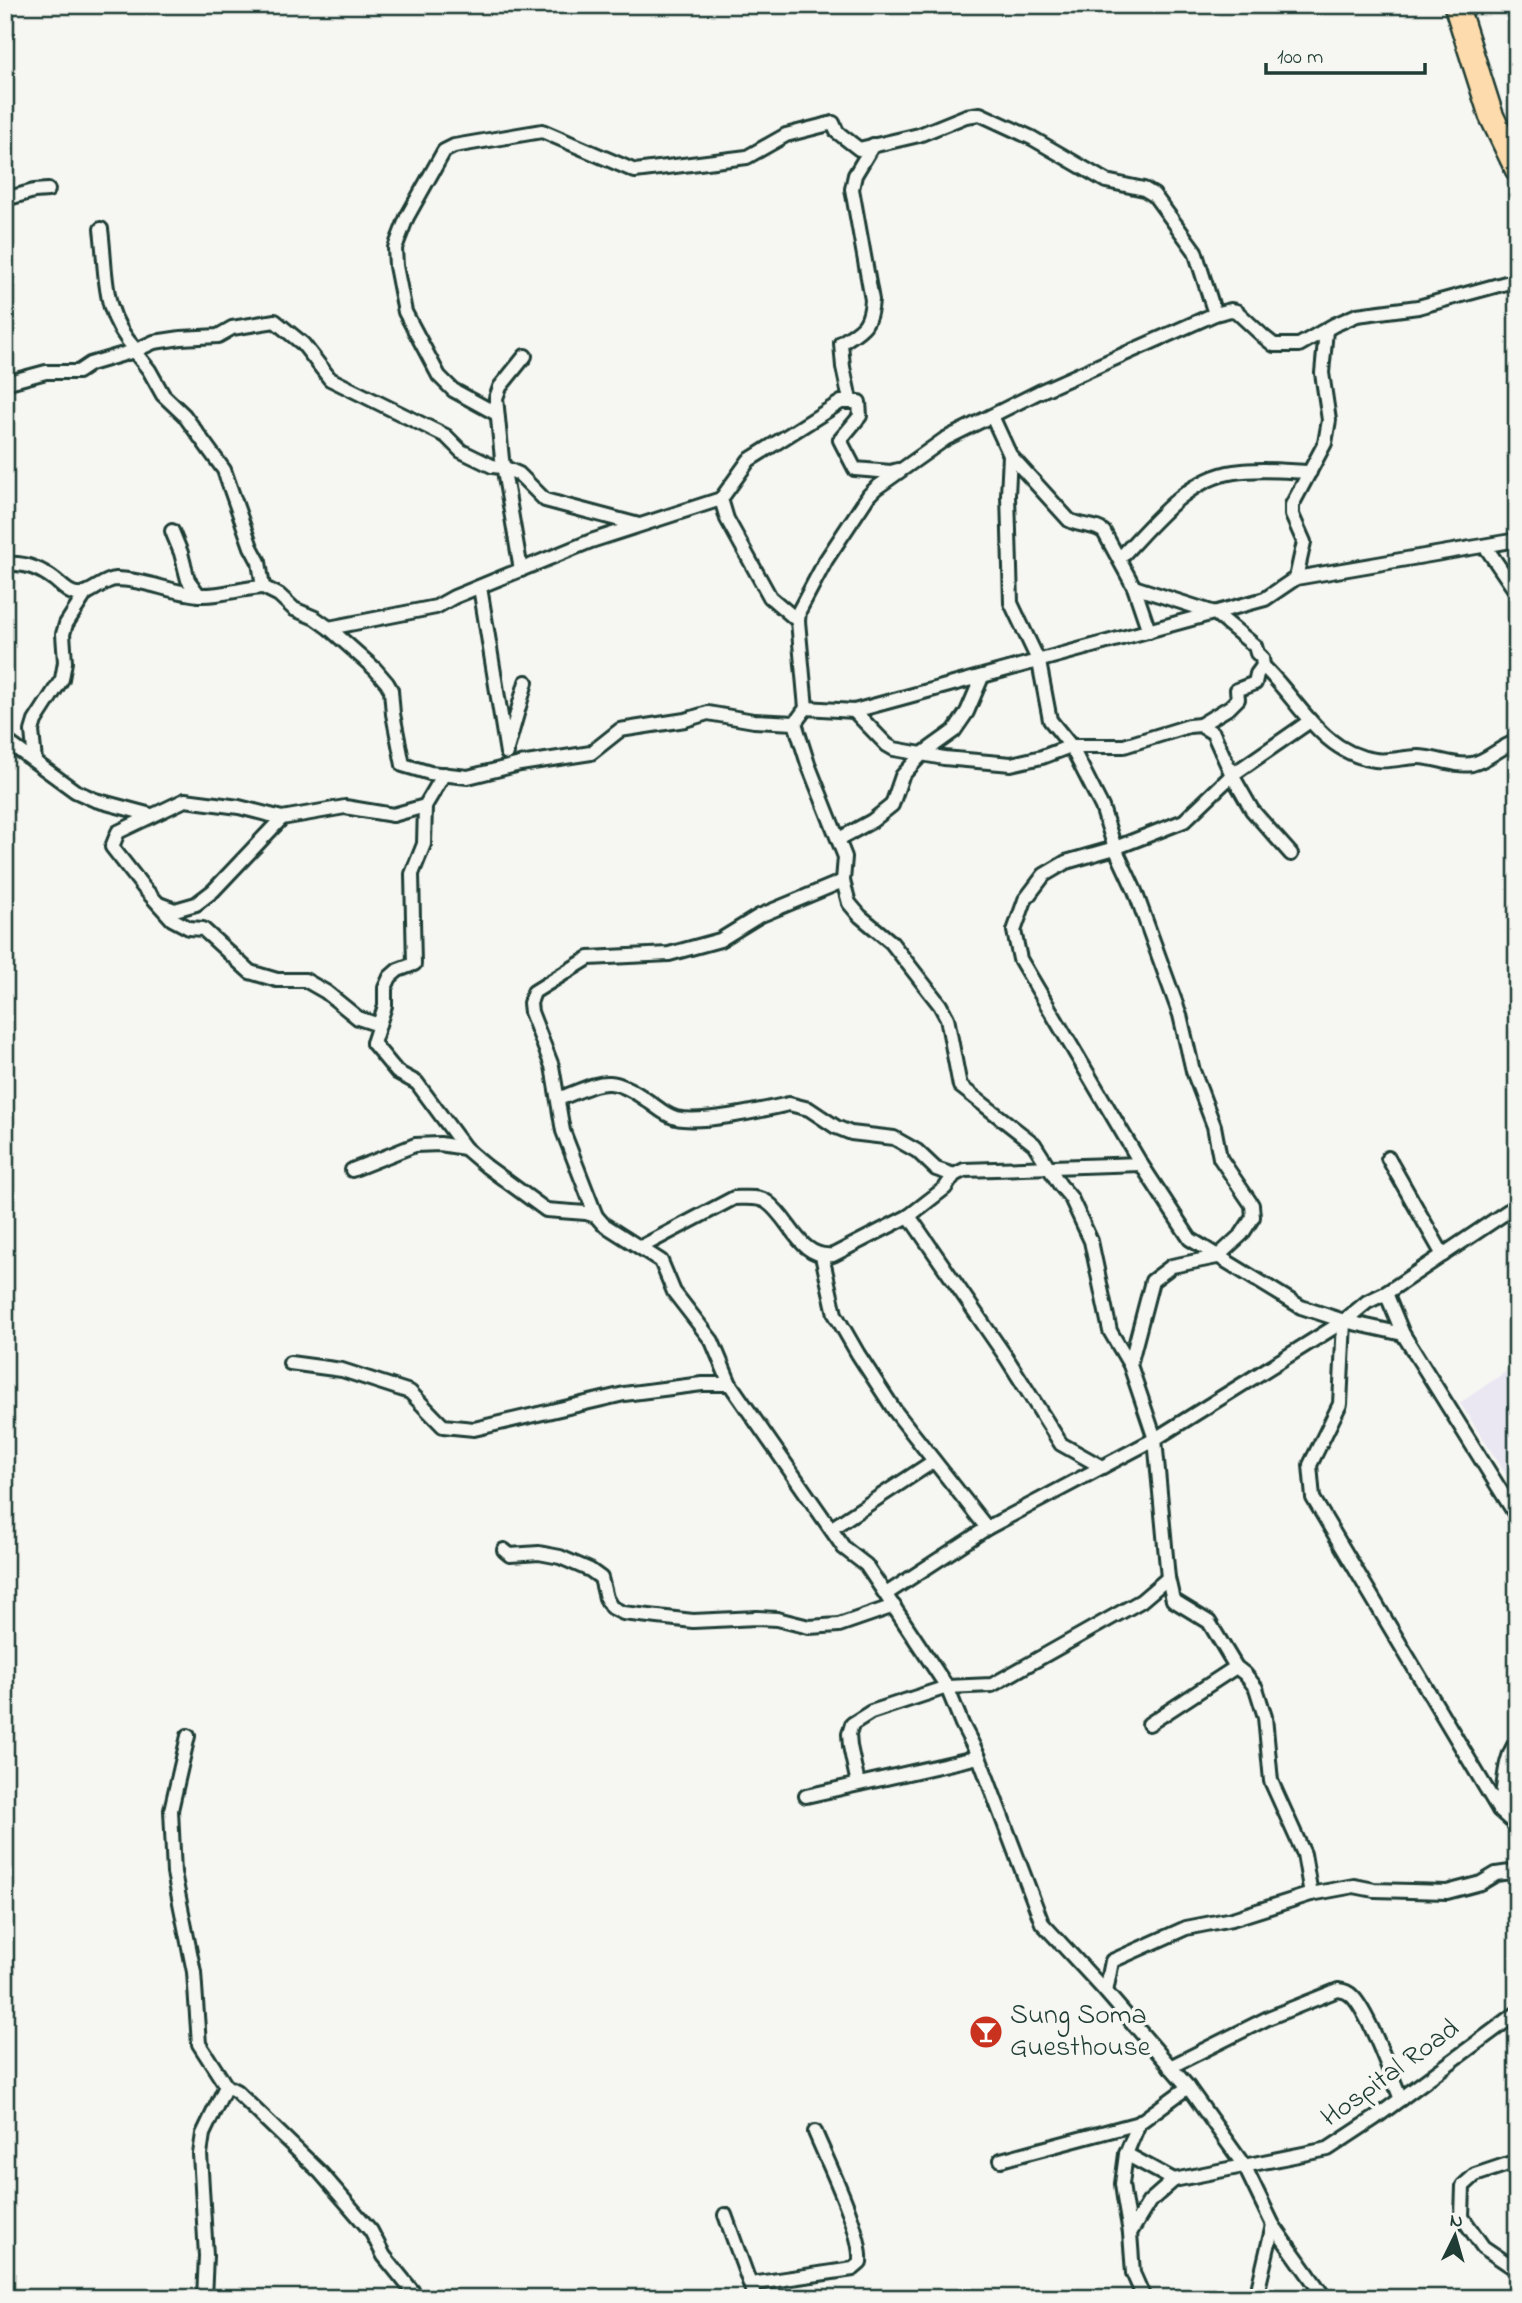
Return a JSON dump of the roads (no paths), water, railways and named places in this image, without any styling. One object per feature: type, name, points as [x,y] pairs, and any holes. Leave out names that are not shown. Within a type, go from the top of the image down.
[{"type":"highway","points":[[1456,5],[1491,115],[1517,169]]},
{"type":"street","points":[[497,414],[453,390],[439,376],[405,312],[395,248],[407,217],[444,151],[454,146],[542,131],[635,171],[747,157],[786,135],[833,123],[837,132],[859,149],[919,135],[966,116],[980,114],[1032,138],[1106,181],[1144,189],[1154,195],[1195,251],[1215,314]]},
{"type":"street","points":[[850,400],[841,343],[866,326],[871,314],[872,300],[852,189],[855,175],[873,145]]},
{"type":"street","points":[[5,199],[48,190]]},
{"type":"street","points":[[101,229],[107,295],[112,315],[163,395],[184,415],[224,470],[251,547],[259,562],[263,587]]},
{"type":"street","points":[[795,723],[806,708],[799,611],[826,560],[869,495],[945,439],[1039,392],[1215,314],[1231,310],[1274,345],[1299,345],[1357,316],[1418,307],[1517,279]]},
{"type":"street","points":[[5,383],[47,372],[78,372],[90,364],[154,342],[218,337],[232,328],[275,321],[303,344],[330,379],[446,436],[461,451],[492,466],[503,467],[519,474],[545,500],[639,525]]},
{"type":"street","points":[[1296,578],[1304,542],[1291,510],[1328,432],[1322,373],[1326,330]]},
{"type":"street","points":[[521,570],[503,467],[497,394],[525,356]]},
{"type":"street","points":[[328,628],[436,607],[591,541],[721,499],[749,460],[841,402],[859,402],[860,416],[840,440],[855,469],[891,472],[902,469]]},
{"type":"street","points":[[992,416],[1010,455],[1069,520],[1078,525],[1099,527],[1104,532],[1134,587],[1149,631]]},
{"type":"street","points":[[1010,455],[1009,547],[1012,603],[1039,662],[1050,720],[1071,746],[1102,807],[1115,848],[1135,891],[1180,1015],[1192,1071],[1214,1126],[1220,1157],[1252,1205],[1253,1217],[1242,1234],[1217,1257],[1172,1266],[1152,1281],[1130,1365]]},
{"type":"street","points":[[1120,558],[1186,493],[1202,483],[1235,471],[1310,472]]},
{"type":"street","points":[[721,499],[727,519],[770,597],[798,621]]},
{"type":"street","points":[[172,531],[188,580],[200,595]]},
{"type":"street","points":[[806,708],[854,711],[1265,599],[1296,578],[1517,540]]},
{"type":"street","points":[[1485,546],[1517,593]]},
{"type":"street","points":[[5,564],[27,565],[78,595],[106,581],[118,579],[200,595],[223,595],[245,588],[263,587],[279,596],[293,609],[315,618],[375,669],[391,690],[403,765],[430,773],[468,777],[591,753],[620,730],[685,720],[708,713],[754,721],[795,723]]},
{"type":"street","points":[[480,587],[507,753]]},
{"type":"street","points":[[1134,587],[1215,613],[1255,646],[1263,666],[1281,683],[1310,721],[1345,752],[1378,761],[1419,757],[1471,764],[1516,740]]},
{"type":"street","points":[[35,761],[32,731],[35,721],[62,679],[65,662],[63,634],[66,624],[86,593]]},
{"type":"street","points":[[854,711],[890,747],[922,754],[1011,764],[1042,757],[1071,746],[1124,746],[1200,725],[1230,707],[1238,699],[1237,690],[1255,683],[1263,666]]},
{"type":"street","points":[[839,839],[872,821],[892,805],[902,776],[922,754],[954,731],[967,712],[982,677]]},
{"type":"street","points":[[505,768],[526,682]]},
{"type":"street","points":[[1310,721],[1232,775],[1184,821],[1115,848],[1066,862],[1044,875],[1025,900],[1014,931],[1020,959],[1141,1164],[1190,1239],[1301,1307],[1344,1321],[1403,1334]]},
{"type":"street","points":[[795,723],[845,858],[843,881],[849,903],[891,942],[940,1005],[947,1018],[960,1086],[1034,1144],[1071,1198],[1091,1241],[1110,1331],[1130,1365],[1155,1439],[1168,1578],[1173,1600],[1209,1622],[1236,1667],[1256,1688],[1265,1717],[1271,1781],[1304,1854],[1311,1894]]},
{"type":"street","points":[[1200,725],[1213,733],[1252,810],[1291,854]]},
{"type":"street","points":[[5,740],[75,791],[151,815]]},
{"type":"street","points":[[373,1043],[385,1006],[385,988],[390,977],[398,970],[414,964],[412,874],[424,844],[425,806],[444,774]]},
{"type":"street","points":[[373,1043],[379,1026],[358,1018],[326,992],[305,980],[277,980],[250,972],[203,929],[189,928],[172,919],[112,848],[118,832],[185,800],[239,807],[282,818],[345,807],[393,815],[425,806]]},
{"type":"street","points":[[157,903],[175,910],[196,904],[213,891],[282,818]]},
{"type":"street","points":[[843,881],[759,916],[720,940],[668,954],[589,958],[534,992],[530,1003],[531,1012],[552,1066],[563,1131],[596,1216],[603,1224],[661,1261],[674,1292],[712,1341],[730,1384],[844,1548],[866,1565],[947,1687],[979,1757],[1042,1923],[1188,2087],[1245,2167],[1273,2225],[1325,2298]]},
{"type":"street","points":[[373,1043],[397,1072],[416,1083],[465,1148],[547,1210],[596,1216]]},
{"type":"street","points":[[558,1099],[604,1082],[619,1083],[672,1117],[689,1120],[789,1104],[799,1105],[850,1133],[894,1138],[917,1151],[936,1169],[954,1175]]},
{"type":"street","points":[[352,1170],[415,1144],[465,1148]]},
{"type":"street","points":[[1388,1158],[1443,1255]]},
{"type":"street","points":[[641,1247],[734,1198],[749,1198],[766,1200],[811,1252],[822,1256],[833,1255],[909,1216],[945,1188],[954,1175],[964,1170],[1141,1164]]},
{"type":"street","points":[[886,1594],[987,1528],[1155,1439],[1344,1321],[1367,1302],[1386,1293],[1517,1205]]},
{"type":"street","points":[[909,1216],[1006,1357],[1061,1444],[1102,1467]]},
{"type":"street","points":[[822,1256],[835,1314],[858,1354],[895,1411],[987,1528]]},
{"type":"street","points":[[1386,1293],[1403,1334],[1517,1517]]},
{"type":"street","points":[[1344,1321],[1339,1404],[1310,1465],[1313,1497],[1499,1810],[1517,1826]]},
{"type":"street","points":[[290,1363],[342,1370],[410,1392],[443,1426],[474,1429],[624,1394],[702,1384],[730,1384]]},
{"type":"street","points":[[832,1528],[934,1461]]},
{"type":"street","points":[[504,1550],[510,1555],[538,1553],[560,1557],[590,1570],[601,1578],[611,1607],[623,1613],[693,1620],[777,1619],[809,1627],[839,1625],[894,1605]]},
{"type":"street","points":[[859,1784],[849,1734],[852,1724],[871,1712],[947,1687],[992,1685],[1141,1601],[1168,1578]]},
{"type":"street","points":[[1149,1724],[1236,1667]]},
{"type":"street","points":[[188,1736],[171,1810],[174,1873],[194,1972],[198,2045],[226,2086],[236,2091],[321,2173],[372,2231],[384,2256],[418,2298]]},
{"type":"street","points":[[1499,1810],[1505,1789],[1505,1769],[1510,1751],[1517,1741]]},
{"type":"street","points":[[806,1796],[979,1757]]},
{"type":"street","points":[[1106,1992],[1112,1961],[1186,1928],[1232,1919],[1311,1894],[1354,1886],[1374,1890],[1447,1892],[1481,1883],[1496,1874],[1517,1871]]},
{"type":"street","points":[[1170,2067],[1268,2018],[1338,1990],[1346,1991],[1354,1998],[1366,2019],[1401,2099]]},
{"type":"street","name":"Hospital Road","points":[[1174,2180],[1328,2149],[1517,2013]]},
{"type":"street","points":[[204,2298],[206,2256],[200,2154],[203,2134],[226,2086]]},
{"type":"street","points":[[1001,2160],[1139,2123],[1188,2087]]},
{"type":"street","points":[[1139,2123],[1126,2154],[1122,2184],[1133,2273],[1144,2298]]},
{"type":"street","points":[[751,2284],[853,2269],[860,2263],[861,2251],[854,2228],[815,2132]]},
{"type":"street","points":[[1126,2154],[1174,2180],[1149,2202],[1130,2233]]},
{"type":"street","points":[[1517,2161],[1475,2175],[1463,2186],[1462,2217],[1483,2247],[1517,2270]]},
{"type":"street","points":[[725,2214],[755,2298]]},
{"type":"street","points":[[1256,2298],[1273,2225]]},
{"type":"place","name":"Sung Soma Guesthouse","points":[[986,2032]]}]
